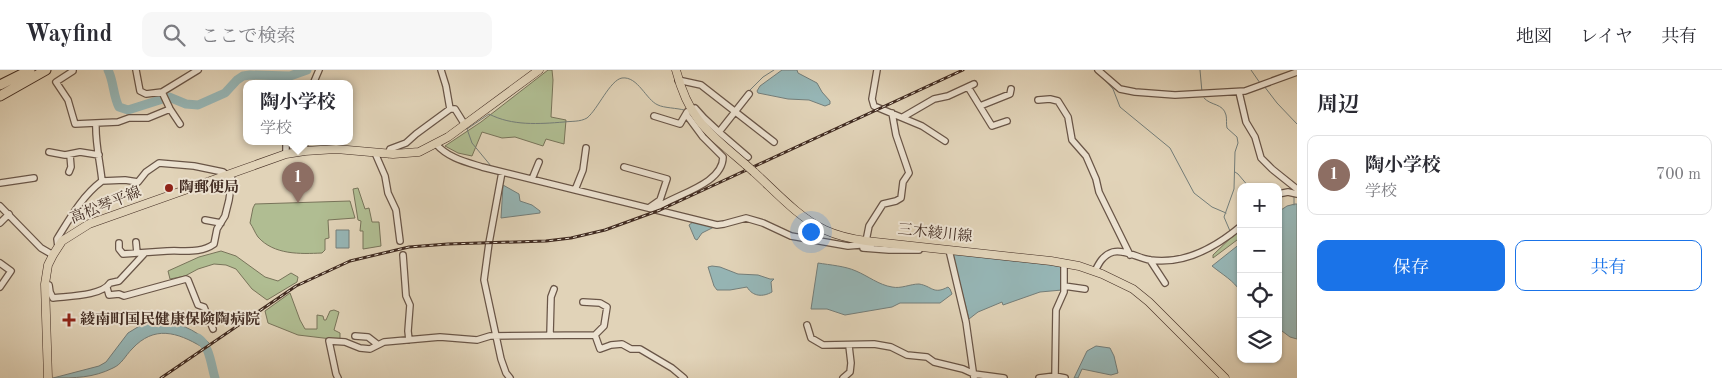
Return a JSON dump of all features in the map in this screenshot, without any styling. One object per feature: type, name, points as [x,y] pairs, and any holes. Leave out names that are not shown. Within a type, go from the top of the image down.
[{"type":"highway","points":[[0,85],[30,70]]},
{"type":"highway","points":[[0,96],[46,70]]},
{"type":"main road","name":"高松琴平線","points":[[48,377],[46,274],[53,255],[68,237],[89,224],[286,154],[336,145],[375,153],[411,154],[436,144],[465,125],[539,70]]},
{"type":"main road","name":"三木綾川線","points":[[676,70],[689,111],[708,132],[813,223],[827,231],[866,241],[1064,263],[1095,271],[1118,281],[1149,302],[1225,378]]},
{"type":"street","points":[[73,70],[56,82],[68,100],[75,124],[118,122],[129,118],[148,118],[170,109]]},
{"type":"street","points":[[136,70],[140,91],[146,94],[164,96],[198,70]]},
{"type":"street","points":[[441,70],[450,109]]},
{"type":"street","points":[[878,70],[872,102],[874,106],[922,126],[945,141]]},
{"type":"street","points":[[1098,70],[1116,87],[1126,91],[1175,95],[1239,92],[1297,72]]},
{"type":"street","points":[[678,80],[701,85],[774,142]]},
{"type":"street","points":[[903,117],[934,99],[948,96],[974,84]]},
{"type":"street","points":[[968,87],[992,126],[1006,121]]},
{"type":"street","points":[[980,106],[1010,94],[1011,90]]},
{"type":"street","points":[[1239,92],[1246,122],[1255,136],[1261,158],[1297,189]]},
{"type":"street","points":[[719,132],[749,94]]},
{"type":"street","points":[[164,96],[180,124]]},
{"type":"street","points":[[1038,100],[1050,98],[1058,101],[1068,117],[1072,140],[1086,156],[1096,179],[1099,192],[1130,255]]},
{"type":"street","points":[[654,116],[680,124],[689,111],[695,108],[731,145],[748,156]]},
{"type":"street","points":[[388,154],[390,149],[406,143],[450,109],[455,109],[465,125]]},
{"type":"street","points":[[652,208],[697,188],[714,177],[723,161],[724,155],[703,137],[689,111]]},
{"type":"street","points":[[866,241],[870,226],[883,204],[901,198],[903,182],[909,174],[896,135],[892,113]]},
{"type":"street","points":[[96,123],[95,138],[100,155],[102,180]]},
{"type":"street","points":[[436,144],[442,152],[482,168],[717,225],[746,218],[791,236],[848,246],[889,250],[936,248]]},
{"type":"street","points":[[286,145],[286,154]]},
{"type":"street","points":[[304,145],[305,150]]},
{"type":"street","points":[[575,190],[583,170],[586,148]]},
{"type":"street","points":[[48,152],[70,155],[80,152],[100,155]]},
{"type":"street","points":[[375,153],[386,176],[388,192],[396,210],[400,241]]},
{"type":"street","points":[[69,172],[71,167],[70,155]]},
{"type":"street","points":[[532,179],[539,162]]},
{"type":"street","points":[[58,247],[57,239],[76,209],[102,180],[138,182],[146,172],[159,163],[194,166],[223,172],[232,179],[222,223],[214,244],[209,248],[197,251],[123,254],[119,248],[119,243]]},
{"type":"street","points":[[624,167],[667,179],[660,200],[652,208]]},
{"type":"street","points":[[502,172],[485,269],[486,291],[503,368],[510,378]]},
{"type":"street","points":[[0,183],[34,178]]},
{"type":"street","points":[[1282,193],[1288,192],[1297,194]]},
{"type":"street","points":[[0,206],[41,248],[53,255]]},
{"type":"street","points":[[0,223],[9,214]]},
{"type":"street","points":[[205,220],[222,223]]},
{"type":"street","points":[[1095,271],[1103,258],[1112,252],[1150,260],[1163,260],[1199,253],[1222,241],[1238,228]]},
{"type":"street","points":[[848,246],[851,244],[852,238]]},
{"type":"street","points":[[136,242],[138,253]]},
{"type":"street","points":[[848,246],[880,242]]},
{"type":"street","points":[[949,250],[966,322],[974,376]]},
{"type":"street","points":[[45,284],[49,285],[53,298],[97,292],[107,288],[110,283],[119,280],[145,252]]},
{"type":"street","points":[[403,255],[406,296],[410,305],[409,340]]},
{"type":"street","points":[[1150,260],[1165,283]]},
{"type":"street","points":[[0,263],[11,271],[0,287]]},
{"type":"street","points":[[1055,376],[1056,310],[1062,298],[1064,263]]},
{"type":"street","points":[[107,288],[109,295],[119,294],[124,296],[186,279],[198,305],[204,307],[213,329]]},
{"type":"street","points":[[1064,286],[1085,288]]},
{"type":"street","points":[[550,334],[551,297],[554,289]]},
{"type":"street","points":[[335,377],[329,341],[345,342],[360,348],[370,349],[384,342],[440,337],[477,340],[496,336],[595,335],[604,326],[607,307],[600,303],[583,302]]},
{"type":"street","points":[[807,325],[811,338],[823,345],[849,346],[874,344],[891,347],[907,355],[927,357],[934,362],[963,369],[974,376],[1004,378]]},
{"type":"street","points":[[595,335],[600,349],[622,344],[631,349],[640,349],[664,362],[684,378]]},
{"type":"street","points":[[355,336],[368,336],[377,344]]},
{"type":"street","points":[[843,378],[850,372],[849,346]]},
{"type":"street","points":[[1039,378],[1055,376],[1065,378]]},
{"type":"green space","points":[[548,70],[552,70],[553,80],[551,117],[566,120],[564,144],[546,139],[543,146],[515,137],[502,138],[482,132],[472,156],[458,153],[445,146],[481,122]]},
{"type":"green space","points":[[358,188],[365,209],[369,208],[372,222],[379,222],[381,246],[363,249],[363,231],[360,231],[361,221],[358,220],[353,189]]},
{"type":"green space","points":[[350,201],[355,218],[328,220],[329,238],[325,239],[325,250],[322,253],[296,253],[279,250],[264,243],[250,223],[255,204]]},
{"type":"green space","points":[[1237,232],[1237,240],[1213,258],[1213,255]]},
{"type":"green space","points":[[221,251],[236,256],[265,277],[278,281],[291,273],[298,277],[297,282],[267,300],[252,289],[236,269],[226,265],[214,264],[185,276],[170,279],[168,271],[199,257]]},
{"type":"green space","points":[[290,293],[305,329],[317,329],[317,315],[323,316],[324,320],[326,320],[330,311],[339,312],[334,330],[340,333],[340,340],[298,335],[268,323],[265,311]]},
{"type":"water","points":[[782,70],[797,70],[798,73],[817,83],[830,101],[830,104],[825,106],[809,100],[788,99],[758,93],[757,91],[760,86]]},
{"type":"water","points":[[503,185],[519,194],[520,201],[532,205],[540,213],[501,218]]},
{"type":"water","points":[[1297,204],[1297,339],[1290,337],[1282,331],[1282,209]]},
{"type":"water","points":[[693,222],[714,227],[702,233],[697,240],[689,225]]},
{"type":"water","points":[[336,230],[349,230],[349,248],[336,248]]},
{"type":"water","points":[[1237,246],[1237,287],[1231,281],[1212,266]]},
{"type":"water","points":[[952,253],[1059,265],[1063,270],[1062,290],[1040,292],[1003,305],[1002,302],[978,312],[969,319]]},
{"type":"water","points":[[818,263],[852,269],[887,286],[899,287],[919,284],[936,290],[948,287],[952,294],[940,303],[900,303],[892,307],[845,315],[827,309],[811,309]]},
{"type":"water","points":[[712,266],[738,274],[758,275],[774,279],[771,282],[772,292],[758,295],[752,293],[747,287],[717,290],[708,267]]},
{"type":"water","points":[[158,321],[185,327],[209,343],[202,347],[175,335],[157,334],[140,341],[119,364],[106,371],[84,377],[53,378],[99,366],[106,362],[128,333],[146,322]]},
{"type":"water","points":[[1096,346],[1110,348],[1118,373],[1111,375],[1082,369],[1078,378],[1074,378],[1087,351]]},
{"type":"waterway","points":[[108,70],[119,107],[128,110],[169,97],[186,104],[198,105],[225,93],[243,76],[290,76],[307,70]]},
{"type":"waterway","points":[[748,92],[763,77],[774,70]]},
{"type":"waterway","points":[[1200,70],[1202,92]]},
{"type":"waterway","points":[[1251,70],[1260,83]]},
{"type":"waterway","points":[[491,166],[472,143],[467,129],[489,114],[507,121],[526,123],[582,120],[591,114],[613,84],[622,78],[628,78],[633,81],[658,105],[684,110]]},
{"type":"waterway","points":[[1104,79],[1113,89],[1120,107],[1170,148],[1194,193],[1212,207],[1226,213]]},
{"type":"waterway","points":[[1277,82],[1287,79]]},
{"type":"waterway","points":[[1264,86],[1297,124]]},
{"type":"waterway","points":[[1204,98],[1222,108],[1226,115],[1227,128],[1237,137],[1234,189],[1224,217],[1230,231]]},
{"type":"waterway","points":[[1235,172],[1246,183]]},
{"type":"waterway","points":[[1282,196],[1294,196],[1294,205]]},
{"type":"waterway","points":[[198,338],[208,351],[215,378]]},
{"type":"railway","points":[[161,378],[296,286],[350,261],[409,247],[546,241],[571,238],[605,230],[660,210],[963,70]]},
{"type":"place","name":"陶郵便局","points":[[169,188]]},
{"type":"place","name":"陶小学校","points":[[298,203]]},
{"type":"place","name":"綾南町国民健康保険陶病院","points":[[69,320]]}]
